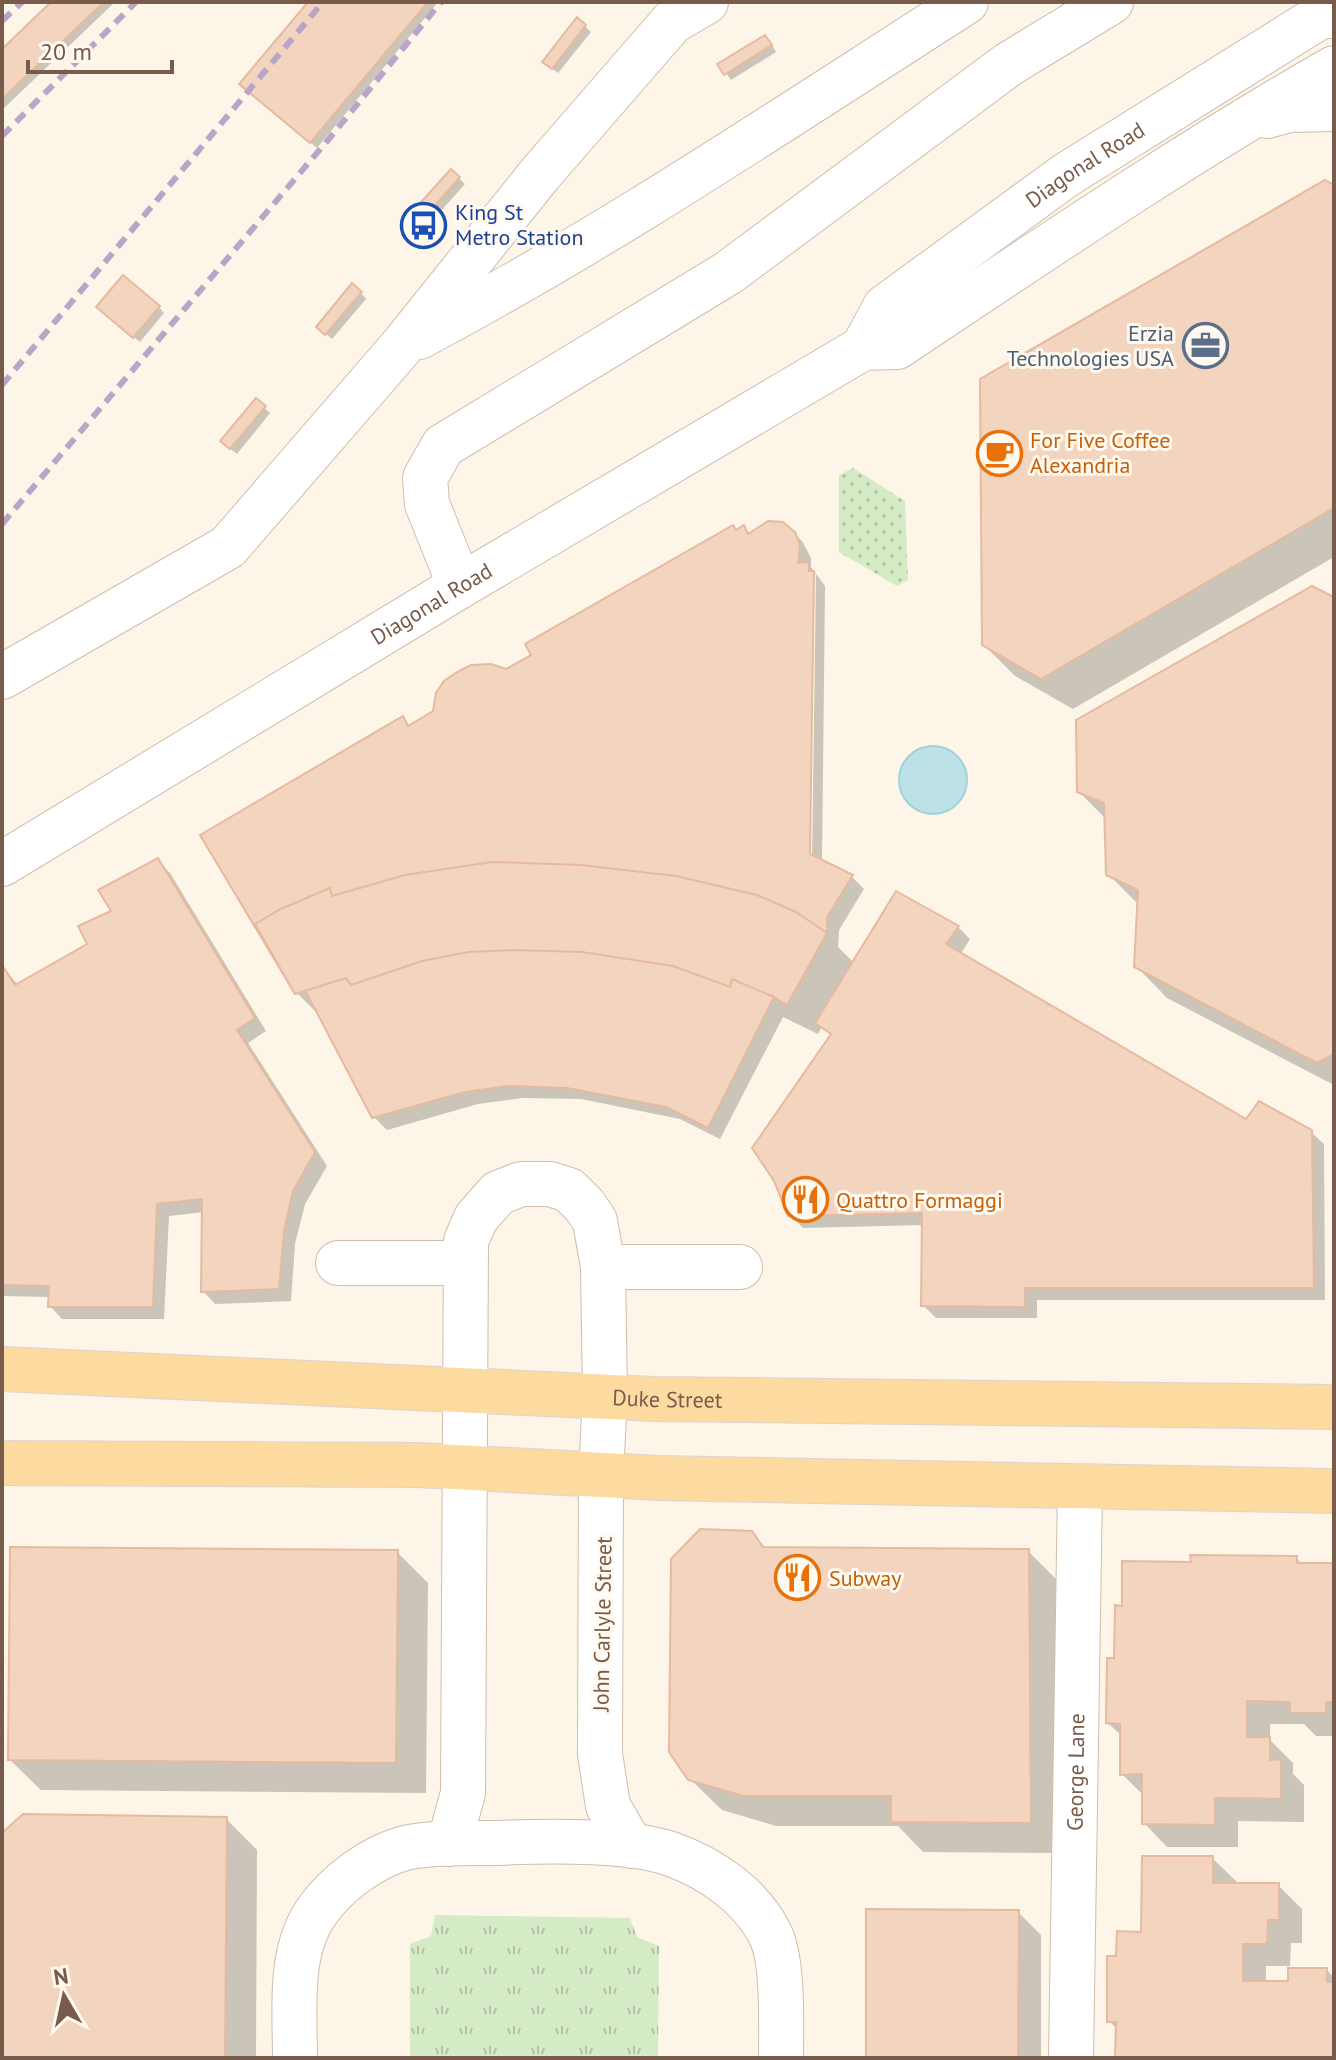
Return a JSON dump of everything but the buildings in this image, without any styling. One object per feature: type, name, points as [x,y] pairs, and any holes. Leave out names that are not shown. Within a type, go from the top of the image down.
[{"type":"main road","name":"Duke Street","points":[[2,1369],[654,1399],[1334,1407]]},
{"type":"main road","points":[[2,1463],[465,1466],[658,1478],[1334,1491]]},
{"type":"street","points":[[2,677],[228,547],[402,346],[540,174],[672,22],[706,2]]},
{"type":"street","points":[[402,346],[493,298],[609,229],[966,2]]},
{"type":"street","points":[[460,586],[427,504],[425,478],[443,446],[728,273],[1009,64],[1111,2]]},
{"type":"street","name":"Diagonal Road","points":[[863,348],[885,307],[1285,19],[1334,16]]},
{"type":"street","name":"Diagonal Road","points":[[2,864],[460,586],[863,348],[897,347],[1092,217],[1334,68]]},
{"type":"street","points":[[1237,125],[1290,110],[1334,109]]},
{"type":"street","name":"John Carlyle Street","points":[[466,1390],[464,1263],[466,1241],[476,1218],[498,1193],[521,1184],[550,1184],[569,1190],[595,1221],[603,1267],[605,1396],[601,1474],[600,1754],[608,1806],[631,1846]]},
{"type":"street","points":[[338,1263],[464,1263]]},
{"type":"street","points":[[603,1267],[740,1267]]},
{"type":"street","points":[[449,1844],[463,1793],[466,1390]]},
{"type":"street","name":"George Lane","points":[[1071,2058],[1080,1488]]},
{"type":"street","points":[[295,2058],[295,1977],[306,1929],[318,1909],[357,1871],[406,1847],[533,1842],[631,1846],[670,1854],[706,1871],[743,1896],[770,1932],[777,1953],[781,2058]]},
{"type":"green space","points":[[853,468],[905,501],[908,580],[897,586],[839,552],[839,475]]},
{"type":"green space","points":[[435,1915],[630,1918],[637,1937],[659,1946],[658,2058],[410,2058],[410,1944],[431,1936]]},
{"type":"water","points":[[933,746],[957,756],[967,780],[957,804],[933,814],[909,804],[899,780],[909,756]]},
{"type":"railway","points":[[2,21],[22,2]]},
{"type":"railway","points":[[2,136],[136,2]]},
{"type":"railway","points":[[2,385],[323,2]]},
{"type":"railway","points":[[2,524],[441,2]]},
{"type":"place","name":"King St Metro Station","points":[[424,225]]},
{"type":"place","name":"Erzia Technologies USA","points":[[1205,346]]},
{"type":"place","name":"For Five Coffee Alexandria","points":[[999,453]]},
{"type":"place","name":"Quattro Formaggi","points":[[805,1200]]},
{"type":"place","name":"Subway","points":[[798,1578]]}]
